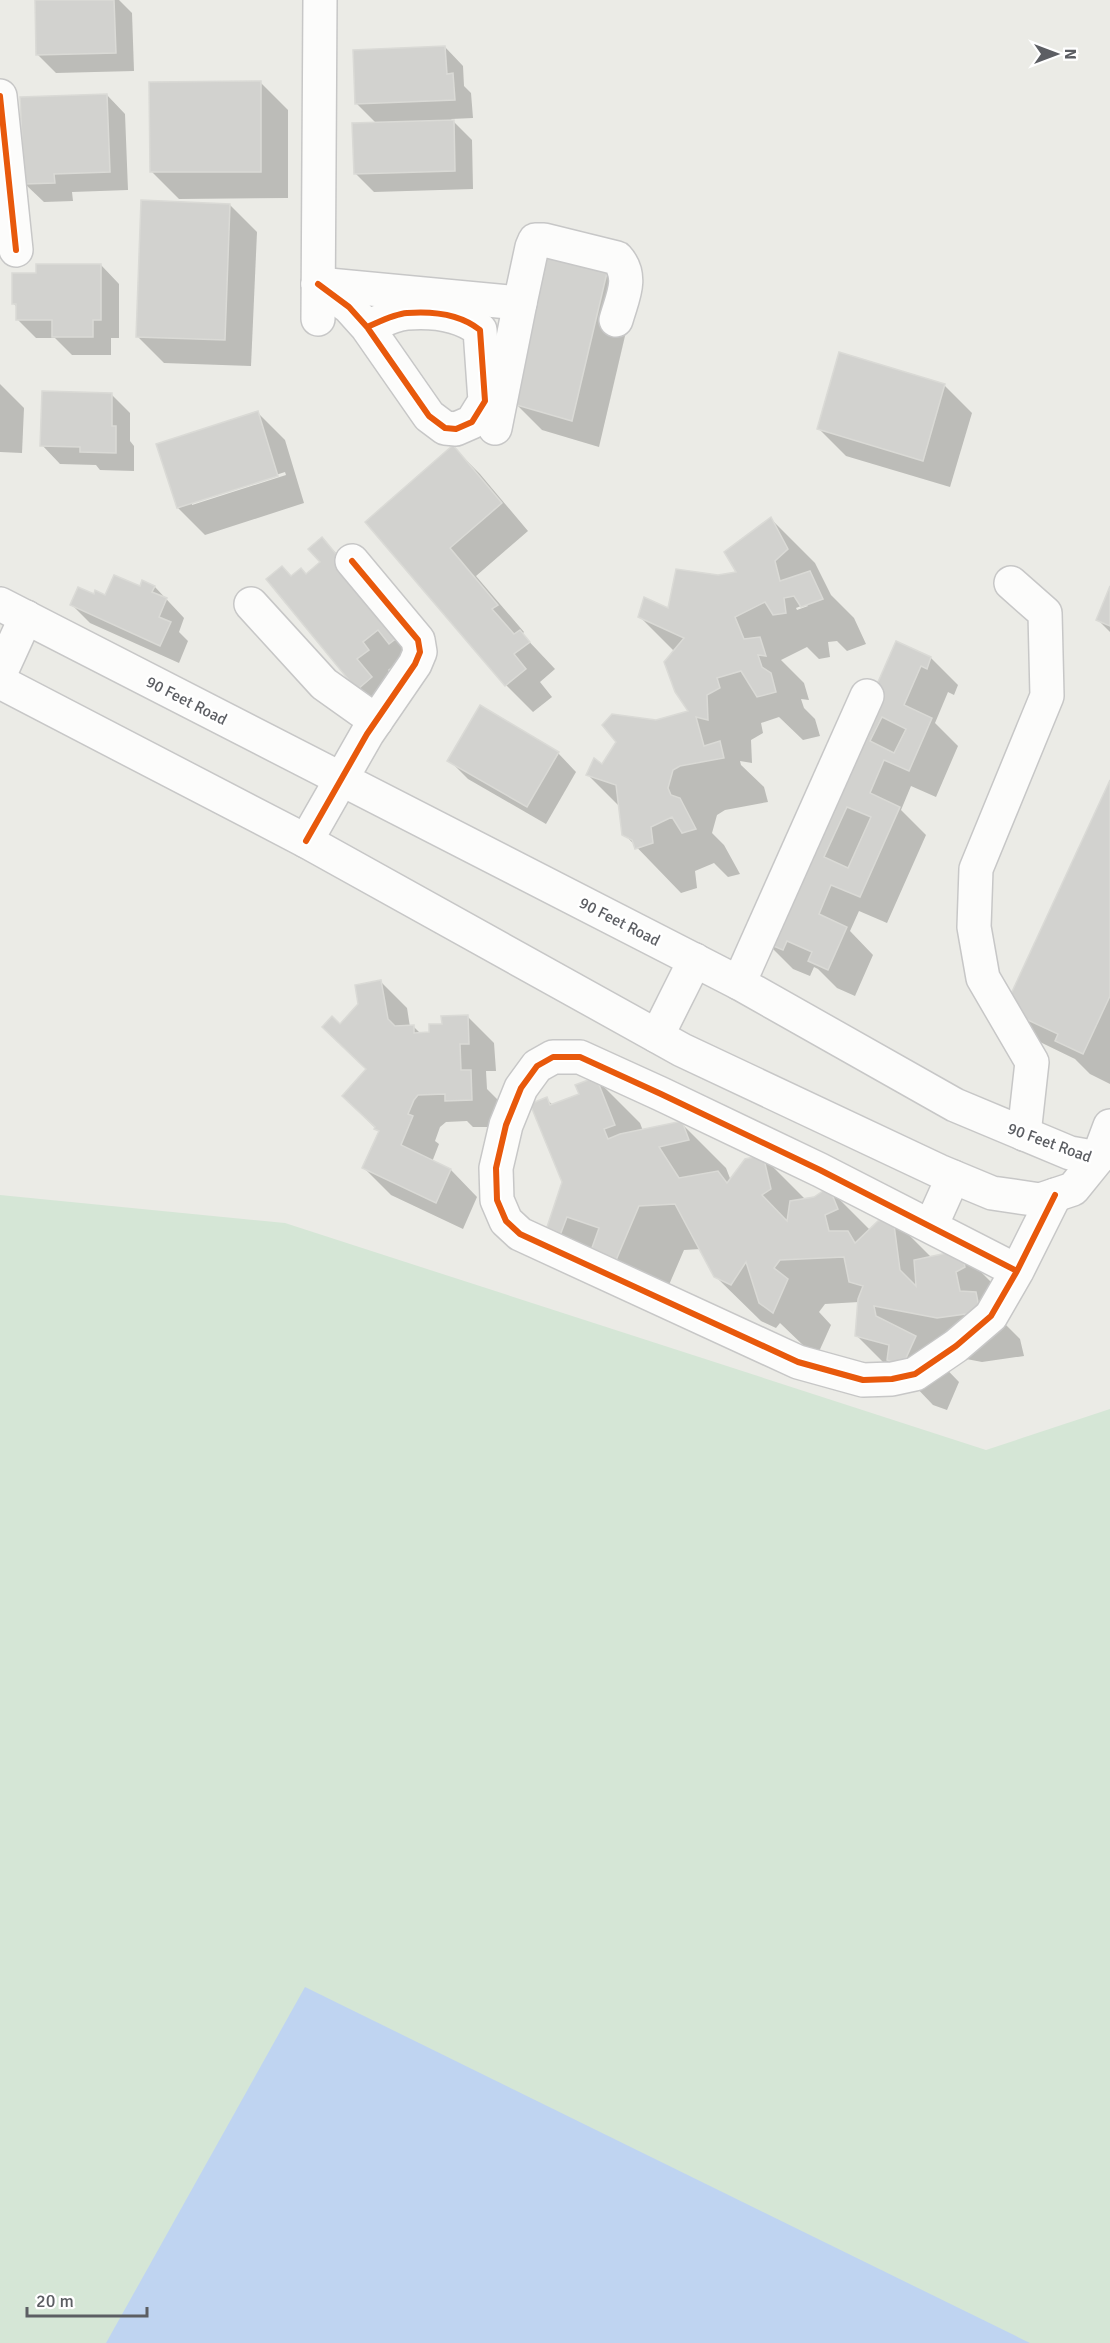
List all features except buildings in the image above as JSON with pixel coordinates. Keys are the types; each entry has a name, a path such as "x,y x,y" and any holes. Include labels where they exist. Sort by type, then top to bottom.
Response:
{"street":[{"path":"318,319 320,0"},
{"path":"0,96 16,250"},
{"path":"495,428 531,247 536,240 617,258 623,265 627,279 616,320"},
{"path":"318,284 520,303"},
{"path":"318,284 350,307 367,327"},
{"path":"306,841 376,721 415,664 420,652 418,640 352,561"},
{"path":"1011,583 1045,613 1047,696 976,869 974,927 983,978 1032,1062 1024,1134"},
{"path":"251,604 324,684 376,721"},
{"path":"0,674 13,611"},
{"name":"90 Feet Road","path":"0,682 306,841 670,1043 953,1177 992,1193 1040,1200 1073,1189 1098,1158 1070,1153 955,1106 739,983 13,611"},
{"path":"739,983 867,696"},
{"path":"661,1094 670,1043 695,960"},
{"path":"1017,1271 820,1170 580,1057 553,1057 537,1066 521,1088 506,1125 496,1168 497,1200 506,1221 520,1234 798,1362 862,1380 915,1374 956,1347 991,1316 1017,1271 1055,1195"},
{"path":"820,1170 842,1125"},
{"path":"1098,1158 1110,1126"},
{"path":"931,1226 953,1177"}],"green space":[{"path":"0,1195 285,1223 986,1450 1110,1409 1110,2343 0,2343"}],"water":[{"path":"305,1987 1030,2343 106,2343"}],"cycle path":[{"path":"0,96 16,250"},
{"path":"318,284 349,307 367,327 429,416 445,428 456,429 472,422 485,401 480,330 455,317 427,313 397,315 367,327"},
{"path":"306,841 367,734 415,664 420,652 418,640 352,561"},
{"path":"1017,1271 820,1170 580,1057 553,1057 537,1066 521,1088 506,1125 496,1168 497,1200 506,1221 520,1234 798,1362 863,1380 892,1379 915,1374 956,1346 991,1316 1017,1271 1055,1195"}]}
